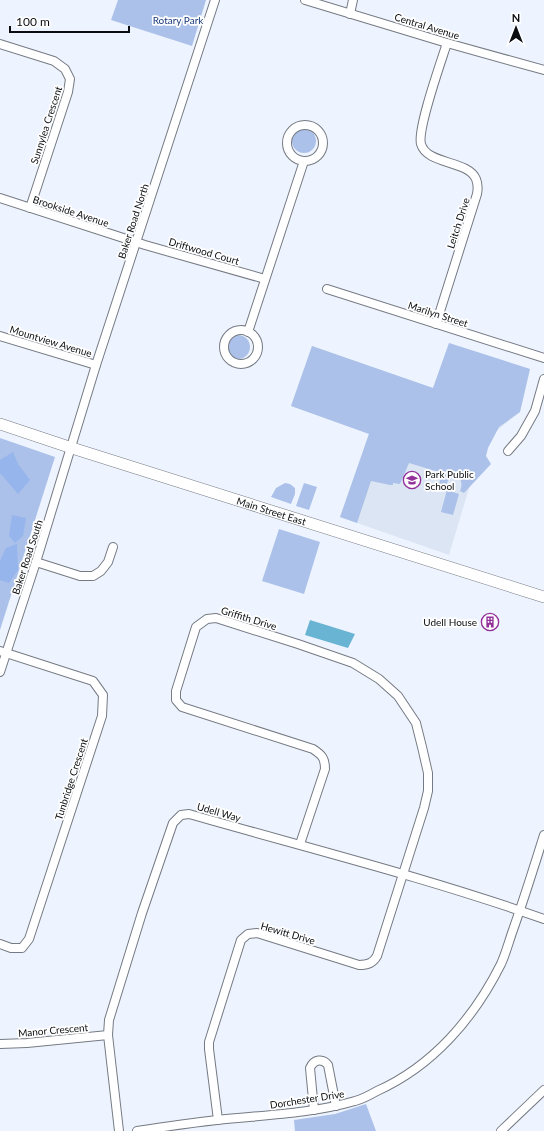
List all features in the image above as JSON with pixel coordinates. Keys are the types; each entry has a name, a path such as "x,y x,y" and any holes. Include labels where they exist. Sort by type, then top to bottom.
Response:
{"main road":[{"name":"Main Street East","path":"0,424 544,597"}],"street":[{"name":"Baker Road North","path":"72,448 96,365 215,0"},
{"name":"Central Avenue","path":"305,0 447,43 544,70"},
{"path":"350,14 354,0"},
{"name":"Leitch Drive","path":"436,324 477,194 476,179 469,170 429,154 421,146 420,140 423,123 447,43"},
{"name":"Sunnylea Crescent","path":"0,44 54,61 65,69 70,79 68,92 30,208"},
{"path":"305,125 316,129 323,138 323,144 319,155 315,159 304,161 298,160 289,152 287,139 294,129 305,125"},
{"path":"248,332 304,161"},
{"name":"Brookside Avenue","path":"0,198 137,242"},
{"name":"Driftwood Court","path":"137,242 265,279"},
{"name":"Marilyn Street","path":"327,288 544,358"},
{"path":"243,330 248,332 257,342 258,347 255,356 248,363 234,363 226,356 224,342 230,334 234,332 243,330"},
{"name":"Mountview Avenue","path":"0,336 96,365"},
{"path":"508,451 521,436 535,411 544,379"},
{"name":"Baker Road South","path":"0,672 3,652 36,562 72,448"},
{"path":"36,562 80,576 93,576 101,571 108,562 113,547"},
{"name":"Griffith Drive","path":"300,844 326,769 326,760 321,754 313,749 182,707 176,700 176,692 196,627 207,619 216,618 353,663 379,678 398,696 416,723 428,773 428,791 424,808 403,875"},
{"name":"Tunbridge Crescent","path":"0,944 11,948 22,948 29,939 102,716 103,696 93,681 3,652"},
{"name":"Udell Way","path":"119,1131 108,1035 109,1020 142,913 174,823 181,815 189,814 300,844 520,910 544,919"},
{"name":"Dorchester Drive","path":"137,1131 218,1120 249,1118 314,1110 336,1106 356,1101 391,1085 411,1072 444,1046 479,1002 502,963 544,835"},
{"name":"Hewitt Drive","path":"218,1120 209,1042 241,940 248,934 257,933 360,965 370,964 377,956 403,875"},
{"name":"Manor Crescent","path":"0,1044 27,1043 108,1035"},
{"path":"314,1110 310,1068 312,1063 318,1060 325,1062 328,1066 336,1106"},
{"path":"501,1131 544,1090"}],"shaded area":[{"name":"Park Public School","path":"449,343 530,369 520,412 483,442 449,555 340,517 369,433 291,406 312,346 433,388"},
{"path":"13,452 18,464 30,480 18,494 0,473 0,460"},
{"path":"12,515 26,518 23,536 15,543 9,536"},
{"path":"17,544 18,570 9,583 0,580 0,561 6,548"},
{"path":"310,620 355,634 348,648 305,635"}],"green space":[{"name":"Rotary Park","path":"118,0 206,0 192,46 111,20"},
{"path":"304,129 309,130 315,136 315,146 309,152 304,153 299,152 293,146 292,141 293,136 299,130"},
{"path":"238,335 243,336 249,342 249,352 243,358 238,359 233,358 227,352 226,347 227,342 233,336"},
{"name":"Park Public School","path":"449,343 530,369 520,412 499,427 488,448 486,456 491,464 464,493 460,491 461,481 458,477 452,475 446,486 439,484 442,473 409,463 400,484 393,483 393,485 390,485 371,481 357,523 340,517 369,434 291,406 312,346 433,388"},
{"path":"0,438 55,457 0,630"},
{"path":"285,483 290,484 295,488 295,494 291,504 271,497 276,488"},
{"path":"304,483 317,487 309,510 296,506"},
{"path":"447,490 459,494 453,515 441,512"},
{"path":"279,529 320,542 304,594 262,581"},
{"path":"366,1104 376,1131 295,1131 294,1120 335,1114"}],"place":[{"name":"Park Public School","path":"412,480"},
{"name":"Udell House","path":"490,622"}]}
